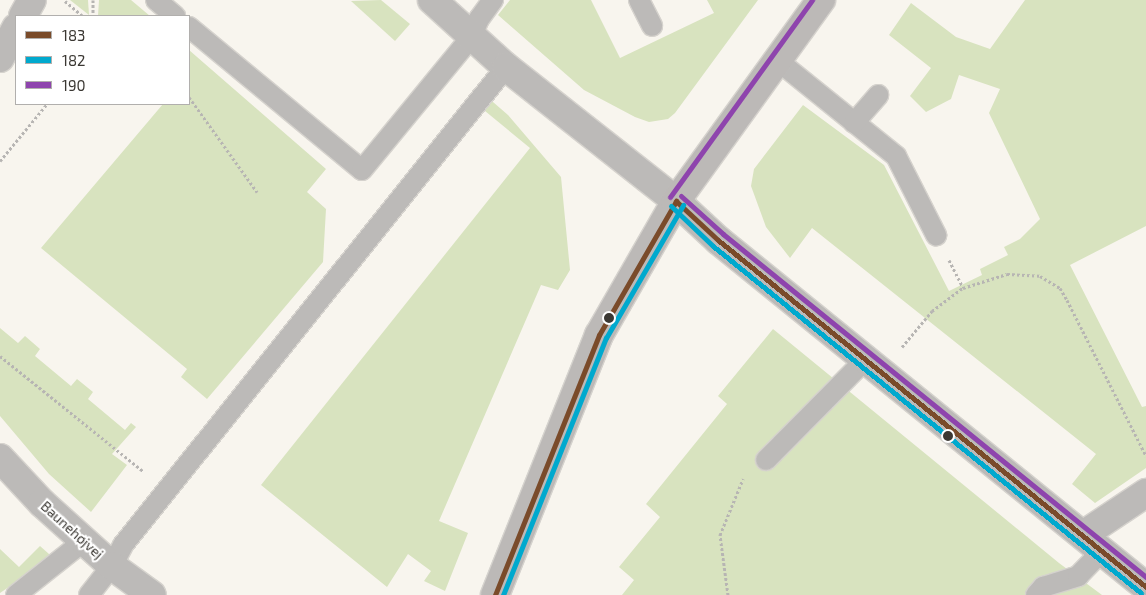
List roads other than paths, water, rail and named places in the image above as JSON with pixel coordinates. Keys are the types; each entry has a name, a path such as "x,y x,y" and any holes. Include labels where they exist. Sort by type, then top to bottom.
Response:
{"street":[{"path":"24,15 32,0"},
{"path":"432,0 506,67 676,201 718,240 1146,587"},
{"path":"495,595 599,335 676,201 821,0"},
{"path":"0,58 15,30"},
{"name":"Baunehøjvej","path":"0,458 42,503 84,541 112,566 152,595"},
{"path":"1092,543 1146,493"}],"lane":[{"path":"156,0 175,15"},
{"path":"190,28 362,170 472,36 479,19 493,0"},
{"path":"639,0 652,26"},
{"path":"777,60 896,156 936,235"},
{"path":"89,595 112,566 123,545 506,67"},
{"path":"854,123 878,95"},
{"path":"766,460 872,366"},
{"path":"16,595 84,541"},
{"path":"1036,595 1043,587 1078,576 1092,543"}]}
